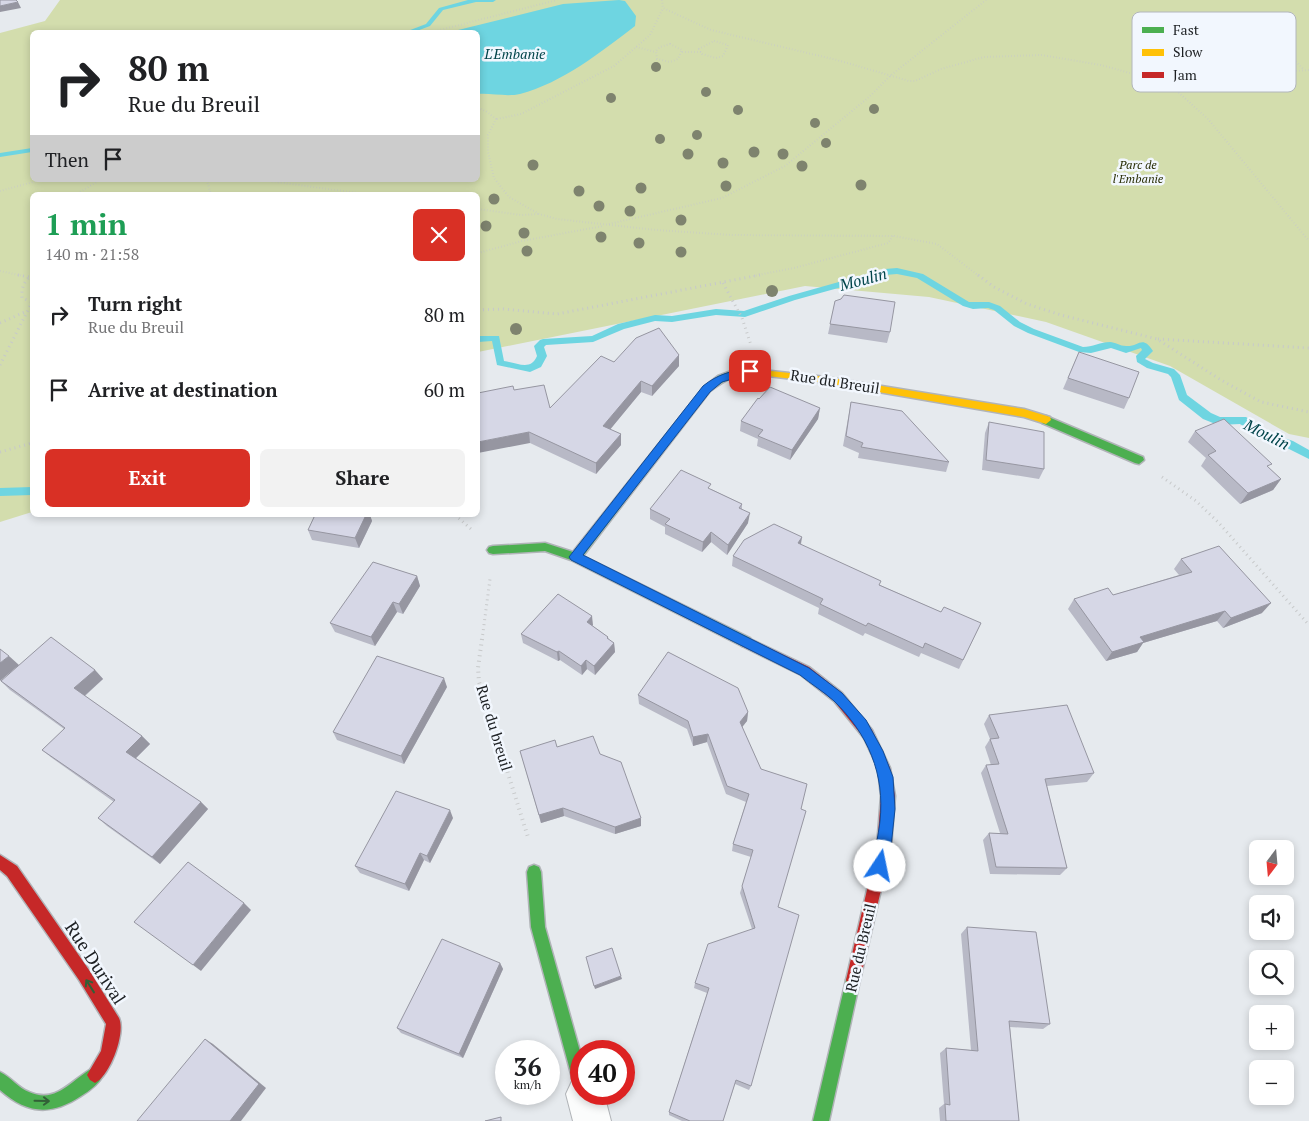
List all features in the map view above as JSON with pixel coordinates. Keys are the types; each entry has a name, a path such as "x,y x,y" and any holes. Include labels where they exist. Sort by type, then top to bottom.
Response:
{"street":[{"name":"Rue du Breuil","path":"575,557 707,389 718,379 731,374 750,371 826,380 1024,413 1050,420 1139,460"},
{"name":"Rue du Breuil","path":"493,550 545,547 575,557 805,671 838,697 861,724 876,751 886,777 888,809 884,847 821,1121"},
{"name":"Rue Durival","path":"0,862 12,871 84,975 114,1023 108,1054 90,1080 76,1092 42,1104 25,1099 0,1080"},
{"path":"534,872 538,927 570,1042"},
{"path":"588,1105 592,1121"}],"path":[{"path":"440,30 557,0"},
{"path":"480,109 496,119 521,114 614,66 650,35 663,8 662,0"},
{"path":"480,252 722,198 785,166 869,97 890,76 986,0"},
{"path":"663,8 711,30 915,81 941,69 984,57 1041,55 1101,65 1132,74"},
{"path":"721,42 730,34"},
{"path":"682,52 678,59 670,62 657,59 656,52 660,46 670,44 682,52 701,52 716,58 723,56 728,45 714,40 700,49 701,52"},
{"path":"636,47 656,52"},
{"path":"1296,61 1304,70"},
{"path":"1296,71 1309,70"},
{"path":"1178,92 1208,119 1309,241"},
{"path":"496,119 488,135 488,152 494,178 509,197 539,214 557,219 606,225 731,236 894,236 936,244 994,287 1027,304 1069,317 1157,339 1309,348"},
{"path":"0,192 33,182"},
{"path":"80,192 97,182"},
{"path":"276,182 351,192"},
{"path":"480,209 521,215 539,214"},
{"path":"480,310 503,309 557,314 794,268 888,243 894,236"},
{"path":"0,271 30,276"},
{"path":"30,277 23,284 21,291 22,298 30,301"},
{"path":"723,283 742,318"},
{"path":"0,365 30,306"},
{"path":"0,323 28,311"},
{"path":"1157,339 1199,364 1221,380 1261,402 1309,412"},
{"path":"0,452 30,444"},
{"path":"1139,460 1196,501 1219,523 1309,625"},
{"name":"Rue du breuil","path":"493,550 487,611 478,668 479,682 528,838 534,872"}],"green space":[{"name":"Parc de l'Embanie","path":"60,0 1309,0 1309,438 1289,434 1170,366 1046,322 929,297 805,286 480,352 480,192 30,192 30,513 0,522 0,33 45,21"}],"water":[{"name":"L'Embanie","path":"625,1 636,16 635,26 566,75 536,89 510,95 480,94 480,30 458,30 563,4"}],"building":[{"path":"0,0 16,0 18,2 0,6"},
{"path":"844,295 895,302 890,332 830,324 835,301 841,299"},
{"path":"659,328 679,355 652,386 641,381 603,426 621,434 596,463 529,432 480,442 480,393 513,386 514,390 544,385 550,408 601,356 614,362 636,338"},
{"path":"1079,352 1139,372 1129,398 1068,378"},
{"path":"770,387 820,408 792,450 758,436 763,430 741,421 758,398"},
{"path":"851,402 902,411 949,462 861,447 863,443 846,436"},
{"path":"1224,419 1272,464 1267,466 1281,479 1248,493 1208,455 1216,451 1195,431"},
{"path":"989,422 1044,432 1044,469 986,460"},
{"path":"681,470 711,484 708,488 742,504 739,508 750,513 728,545 711,532 703,542 665,524 670,519 650,509"},
{"path":"314,517 365,517 355,538 308,530"},
{"path":"774,524 802,537 798,543 881,581 879,585 941,612 944,607 981,623 963,660 925,643 923,648 868,623 866,626 820,604 823,599 733,556 744,540"},
{"path":"1219,546 1271,603 1231,618 1225,611 1140,637 1144,642 1112,652 1074,599 1108,588 1113,595 1192,572 1181,559"},
{"path":"373,562 417,576 399,604 393,602 371,637 330,623"},
{"path":"558,594 592,616 587,622 614,643 594,666 586,660 581,666 559,651 557,652 521,634"},
{"path":"51,637 95,670 74,688 142,736 126,752 201,802 152,857 98,818 115,800 42,750 65,728 1,681"},
{"path":"0,649 9,656 0,663"},
{"path":"668,652 738,688 748,712 740,722 761,769 807,784 801,809 806,811 778,907 799,915 751,1086 736,1080 723,1121 690,1121 669,1112 709,988 695,983 708,944 755,928 742,886 753,850 733,844 749,794 727,786 708,734 693,737 688,721 638,695"},
{"path":"377,656 444,678 401,756 333,732"},
{"path":"1067,705 1094,773 1045,779 1067,868 996,867 989,833 1008,834 986,765 999,764 990,739 999,738 989,715"},
{"path":"593,736 600,754 621,762 641,818 615,827 563,808 539,815 520,751 555,740 557,747"},
{"path":"396,791 450,810 427,856 420,853 405,884 355,866"},
{"path":"188,862 244,903 193,965 134,922"},
{"path":"967,927 1036,932 1050,1024 1009,1021 1019,1121 946,1121 945,1104 950,1105 946,1048 978,1051"},
{"path":"442,939 500,963 459,1054 397,1028"},
{"path":"612,948 621,976 594,986 586,957"},
{"path":"205,1039 259,1084 230,1121 137,1121"},
{"path":"501,1117 501,1121 485,1121"}],"waterway":[{"path":"414,30 428,25 441,9 476,0 493,0"},
{"path":"0,155 30,150"},
{"name":"Moulin","path":"480,339 496,338 500,363 530,369 538,365 542,356 539,346 543,342 593,339 621,326 655,318 672,319 716,312 745,314 792,298 885,272 897,271 920,276 966,304 973,306 989,305 997,308 1017,324 1031,331 1082,350 1091,350 1111,345 1126,350 1140,345 1144,346 1148,351 1141,356 1140,360 1150,366 1171,371 1175,375 1183,397 1207,416 1218,421 1242,420 1268,437 1289,444 1309,455"},
{"name":"Moulin","path":"0,492 30,491"}],"traffic: fast":[{"path":"575,557 707,389 722,378 737,373 771,374"},
{"path":"1046,420 1139,460"},
{"path":"493,550 545,547 575,557 746,642"},
{"path":"534,872 538,927 570,1042"},
{"path":"821,1121 853,980"},
{"path":"0,1080 21,1097 41,1103 61,1099 95,1075"}],"traffic: slow":[{"path":"771,374 826,380 1024,413 1046,420"}],"traffic: jam":[{"path":"746,642 805,671 838,697 868,734 884,768 888,796 884,847 853,980"},
{"path":"0,862 12,871 84,975 114,1023 108,1054 95,1075"}],"route":[{"path":"750,371 731,374 718,379 707,389 575,557 805,671 838,697 861,724 876,751 886,777 888,809 880,866"}]}
